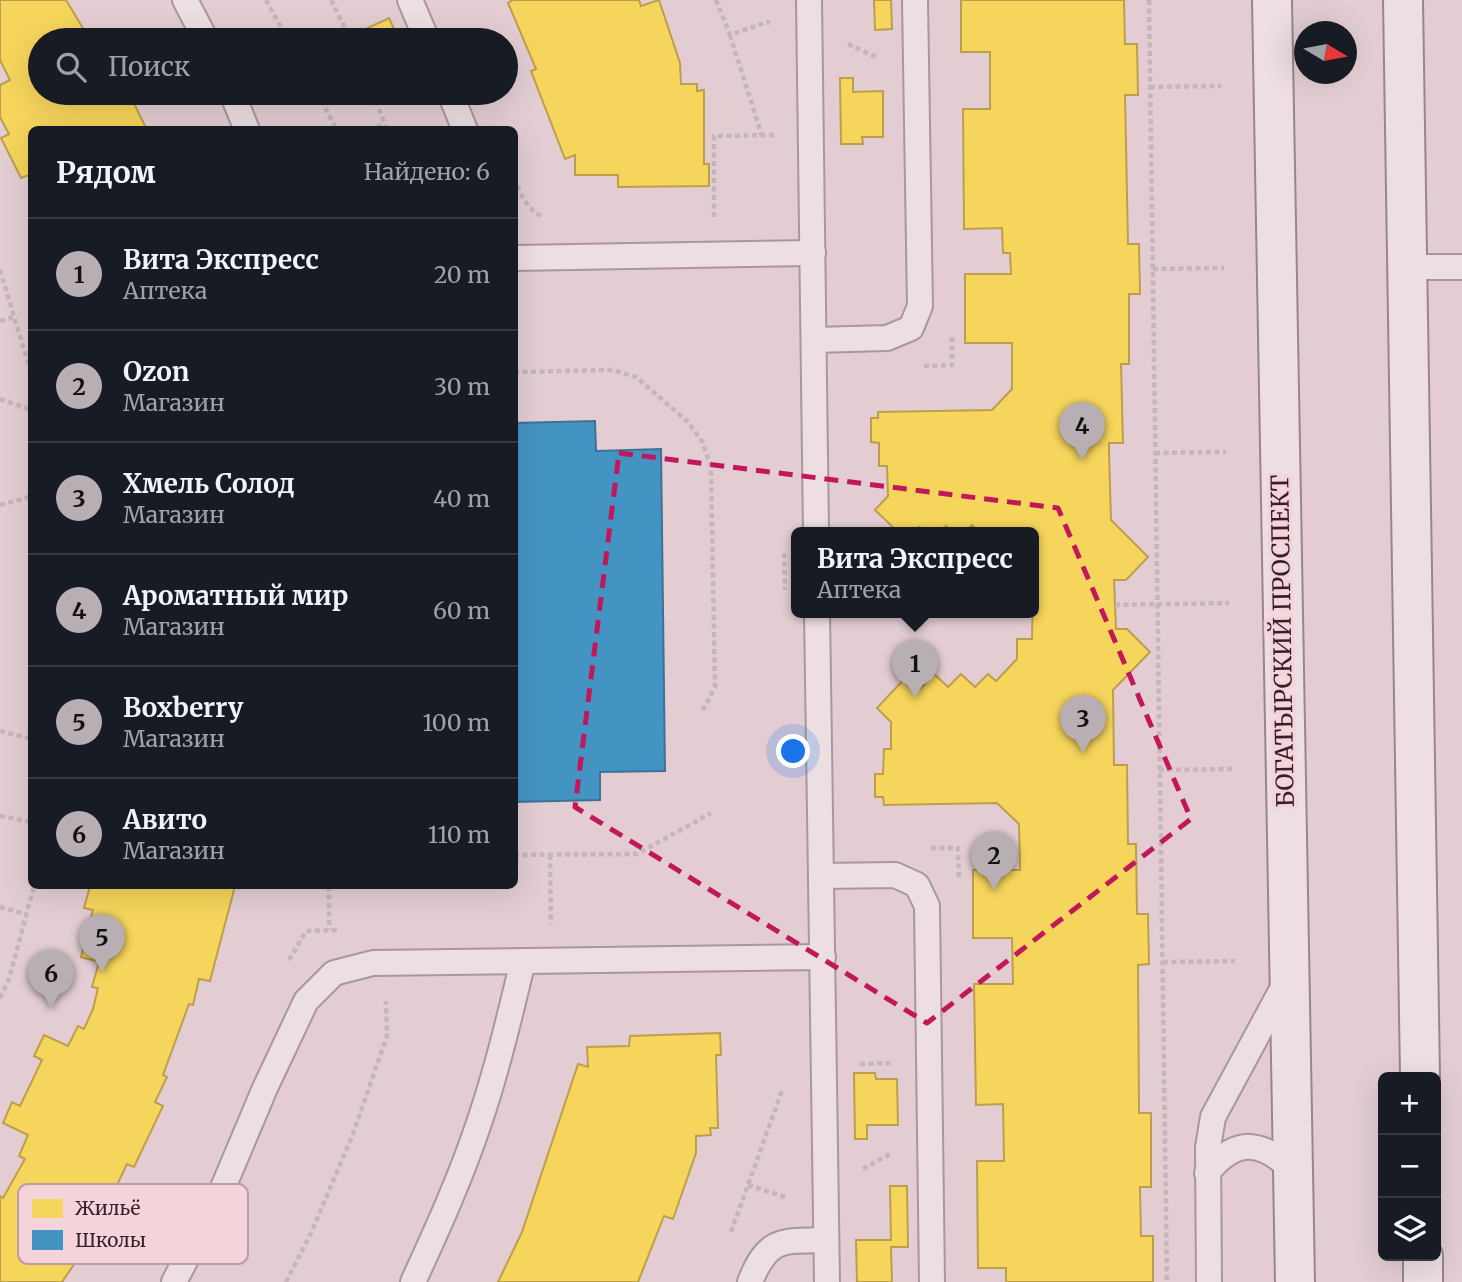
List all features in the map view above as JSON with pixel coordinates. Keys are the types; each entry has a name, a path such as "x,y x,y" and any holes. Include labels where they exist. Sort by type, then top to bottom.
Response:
{"main road":[{"name":"БОГАТЫРСКИЙ ПРОСПЕКТ","path":"1272,0 1295,1282"},
{"path":"1403,0 1420,1072"},
{"path":"1423,1261 1423,1282"}],"lane":[{"path":"185,0 200,28"},
{"path":"410,0 423,28"},
{"path":"809,0 816,527"},
{"path":"814,340 887,338 911,328 920,306 915,0"},
{"path":"237,105 245,126"},
{"path":"455,105 463,126"},
{"path":"518,258 813,253"},
{"path":"1407,267 1462,267"},
{"path":"817,618 827,1282"},
{"path":"821,876 895,875 917,885 927,906 932,1282"},
{"path":"225,1184 265,1088 306,1002 334,973 373,963 823,957"},
{"path":"413,1282 440,1224 479,1123 523,961"},
{"path":"1209,1282 1207,1173 1213,1117 1289,975"},
{"path":"1207,1173 1220,1157 1238,1147 1259,1147 1278,1155 1293,1171"},
{"path":"750,1282 758,1262 772,1248 788,1241 826,1240"},
{"path":"174,1282 183,1264"}],"path":[{"path":"266,0 281,28"},
{"path":"331,0 345,28"},
{"path":"716,0 762,135"},
{"path":"1149,0 1167,1282"},
{"path":"730,35 767,22 777,27"},
{"path":"1150,87 1221,86"},
{"path":"323,105 335,126"},
{"path":"378,105 386,126"},
{"path":"715,221 714,136 778,135"},
{"path":"1153,270 1224,268"},
{"path":"0,271 28,364"},
{"path":"0,321 13,317"},
{"path":"518,372 613,370 636,377 687,421 702,441 711,467 715,687 702,712"},
{"path":"0,399 28,409"},
{"path":"1155,453 1227,452"},
{"path":"0,505 28,497"},
{"path":"784,547 785,600"},
{"path":"1115,605 1229,603"},
{"path":"0,731 28,739"},
{"path":"1159,770 1232,769"},
{"path":"518,855 636,853 711,813"},
{"path":"0,816 28,821"},
{"path":"550,855 551,928 561,927"},
{"path":"0,998 9,979 33,889"},
{"path":"329,889 329,930"},
{"path":"0,907 26,914"},
{"path":"286,964 306,931 343,930"},
{"path":"1163,962 1235,961"},
{"path":"286,1282 311,1233 354,1134 387,1035 386,997 378,997"},
{"path":"730,1234 788,1077"}],"highlighted area":[{"path":"619,453 1058,508 1191,819 927,1023 575,807"}],"building: Жильё":[{"path":"0,0 66,0 83,28 28,28 28,105 135,105 145,126 28,126 28,175 21,178 1,138 9,134 0,117 0,85 10,80 0,60"},
{"path":"513,0 639,0 641,6 659,0 680,63 681,84 697,84 697,91 704,90 704,164 709,164 709,186 618,187 618,175 575,175 575,155 565,159 531,71 536,69 508,3"},
{"path":"874,0 891,0 892,29 875,30"},
{"path":"961,0 1124,0 1125,44 1137,44 1138,95 1125,95 1128,244 1139,244 1140,294 1129,294 1129,364 1121,364 1123,443 1109,443 1109,453 1111,520 1148,557 1126,580 1114,580 1116,629 1127,629 1150,652 1113,690 1114,765 1127,765 1128,844 1136,844 1137,914 1148,914 1149,964 1138,965 1139,1113 1151,1113 1151,1187 1140,1187 1141,1236 1153,1236 1153,1282 1006,1282 1006,1268 978,1268 977,1161 1004,1161 1003,1104 976,1105 974,984 1013,984 1012,938 973,938 973,870 1020,870 1019,824 997,803 884,805 883,797 875,797 875,774 883,774 884,749 891,749 891,722 877,708 908,675 921,688 934,674 948,687 961,674 975,687 988,674 996,681 1017,659 1017,639 1032,639 1032,618 1039,618 1039,527 893,527 875,510 888,496 887,466 879,466 879,443 871,442 871,418 878,418 878,412 992,410 1012,389 1012,343 965,343 965,274 1011,274 1010,253 1003,253 1002,228 964,229 963,109 990,109 990,52 961,52"},
{"path":"389,18 394,28 368,28"},
{"path":"840,78 853,78 853,92 883,91 883,137 862,137 863,144 841,144"},
{"path":"89,889 234,889 210,981 199,979 193,1005 189,1004 163,1075 167,1077 155,1102 163,1106 134,1167 127,1164 117,1184 18,1184 18,1264 74,1264 62,1282 0,1282 0,1196 3,1198 25,1159 19,1156 28,1135 3,1123 12,1102 20,1106 42,1060 34,1056 44,1035 68,1046 78,1026 84,1029 93,1009 98,988 92,987 99,962 81,957 93,910 84,908"},
{"path":"720,1033 721,1055 716,1055 718,1128 710,1128 711,1135 696,1136 696,1153 673,1219 664,1216 638,1282 498,1282 522,1232 578,1064 588,1067 587,1047 629,1046 630,1036"},
{"path":"854,1073 875,1073 876,1079 897,1079 898,1125 867,1125 867,1139 855,1139"},
{"path":"890,1186 907,1186 908,1247 891,1247 892,1282 857,1282 856,1240 891,1240"}],"building: Школы":[{"path":"595,421 596,451 661,449 665,771 600,772 600,800 518,802 518,423"}],"place":[{"name":"Ароматный мир","path":"1082,460"},
{"name":"Вита Экспресс","path":"915,698"},
{"name":"Хмель Солод","path":"1083,753"},
{"name":"Ozon","path":"994,890"},
{"name":"Boxberry","path":"102,972"},
{"name":"Авито","path":"51,1008"}]}
